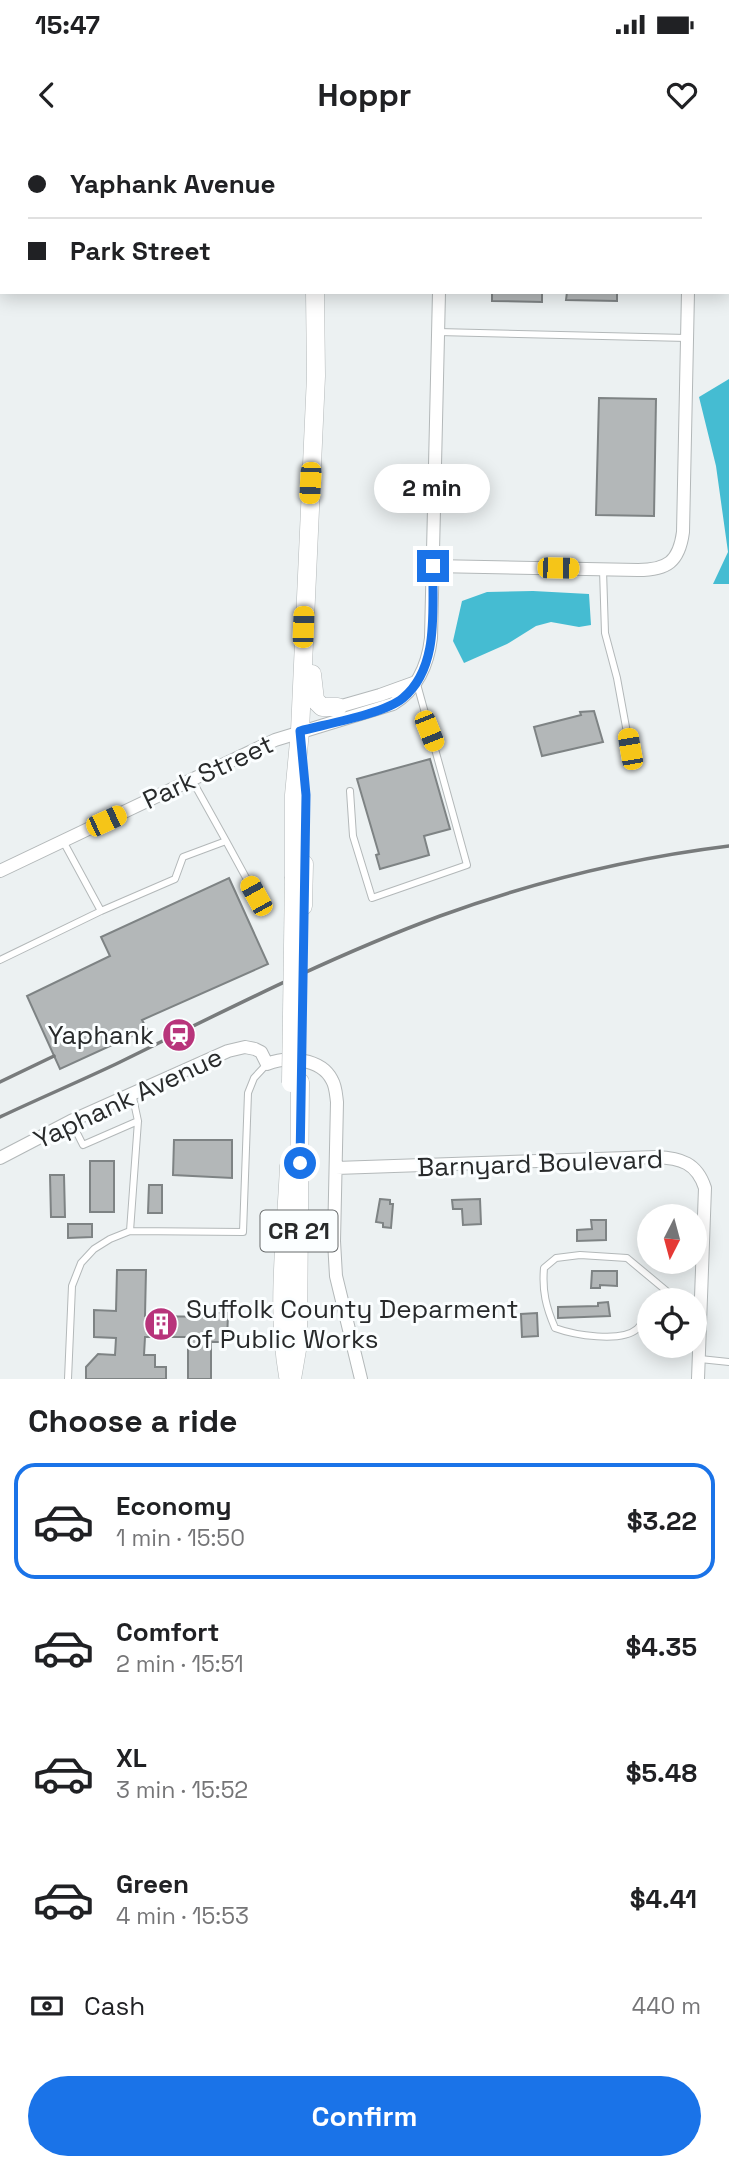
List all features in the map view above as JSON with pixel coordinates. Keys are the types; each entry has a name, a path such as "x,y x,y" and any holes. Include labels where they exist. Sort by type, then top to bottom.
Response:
{"main road":[{"name":"CR 21","path":"290,1379 298,1344 296,1082 299,876 294,795 300,731 316,376 315,294"},
{"name":"CR 21","path":"316,376 327,294"},
{"path":"303,627 315,700 322,707 338,707"}],"street":[{"name":"Park Street","path":"0,871 275,740 393,704 404,698 426,662 430,646 439,294"},
{"path":"433,566 648,570 663,567 674,560 683,532 688,294"},
{"path":"338,707 416,682"},
{"name":"Yaphank Avenue","path":"0,1158 71,1121 235,1049 255,1049 261,1052 267,1064"},
{"path":"267,1064 279,1060 305,1062 320,1068 333,1082 337,1102 334,1241 336,1276 362,1379"},
{"name":"Barnyard Boulevard","path":"336,1168 656,1157 687,1162 697,1170 705,1188 696,1288"},
{"name":"Barnyard Boulevard","path":"698,1359 698,1379"}],"lane":[{"path":"438,332 687,338"},
{"path":"603,570 605,633 617,678 630,749"},
{"path":"351,791 353,836 372,898 467,866 416,682"},
{"path":"192,780 256,896"},
{"path":"63,841 101,911"},
{"path":"0,960 175,879 183,857 226,841"},
{"path":"68,1379 70,1296 76,1272 94,1249 130,1231 243,1232 248,1093 254,1078 267,1064"},
{"path":"130,1231 138,1121 132,1093"},
{"path":"71,1121 83,1145 138,1121"},
{"path":"637,1330 631,1334 589,1336 555,1328 542,1287 544,1268 556,1258 580,1255 627,1258 663,1288"},
{"path":"698,1359 729,1363"}],"shaded area":[{"path":"729,379 729,584 713,584 728,552 716,466 699,397"},
{"path":"487,592 589,594 591,625 579,627 551,622 536,626 507,644 464,663 453,641 462,601"}],"building":[{"path":"492,294 542,294 542,302 492,301"},
{"path":"567,294 617,294 617,301 566,300"},
{"path":"599,398 656,399 654,516 596,515"},
{"path":"594,711 603,742 542,756 534,727 581,715 580,712"},
{"path":"430,759 450,829 424,836 429,855 380,869 376,855 379,854 357,779"},
{"path":"229,878 268,964 142,1020 147,1029 60,1069 27,996 110,956 101,937"},
{"path":"174,1140 232,1140 232,1178 173,1175"},
{"path":"90,1161 114,1161 114,1212 90,1212"},
{"path":"50,1175 64,1175 65,1217 51,1217"},
{"path":"149,1185 162,1185 162,1213 148,1213"},
{"path":"380,1199 390,1200 390,1204 393,1204 391,1228 376,1222"},
{"path":"480,1199 481,1224 463,1225 462,1209 453,1209 452,1200"},
{"path":"591,1220 606,1220 606,1240 577,1241 577,1230 592,1229"},
{"path":"68,1224 92,1224 92,1237 68,1238"},
{"name":"Suffolk County Deparment of Public Works","path":"117,1270 146,1270 145,1316 217,1317 217,1313 228,1313 227,1342 211,1342 211,1379 188,1379 188,1337 145,1337 144,1355 155,1355 155,1367 166,1367 166,1379 86,1379 86,1367 98,1354 115,1355 116,1338 94,1337 94,1310 116,1311"},
{"path":"592,1271 617,1271 617,1286 600,1285 600,1288 591,1288"},
{"path":"608,1302 610,1316 558,1318 558,1307 598,1306 598,1303"},
{"path":"537,1313 538,1336 522,1337 521,1314"}],"railway":[{"path":"0,1117 317,967 440,916 511,892 619,864 729,846"},
{"path":"0,1082 54,1056"}],"place":[{"name":"Yaphank","path":"179,1035"},
{"name":"Suffolk County Deparment of Public Works","path":"161,1324"}],"route":[{"path":"300,1163 306,795 300,731 382,708 404,698 416,682 429,654 433,566"}]}
